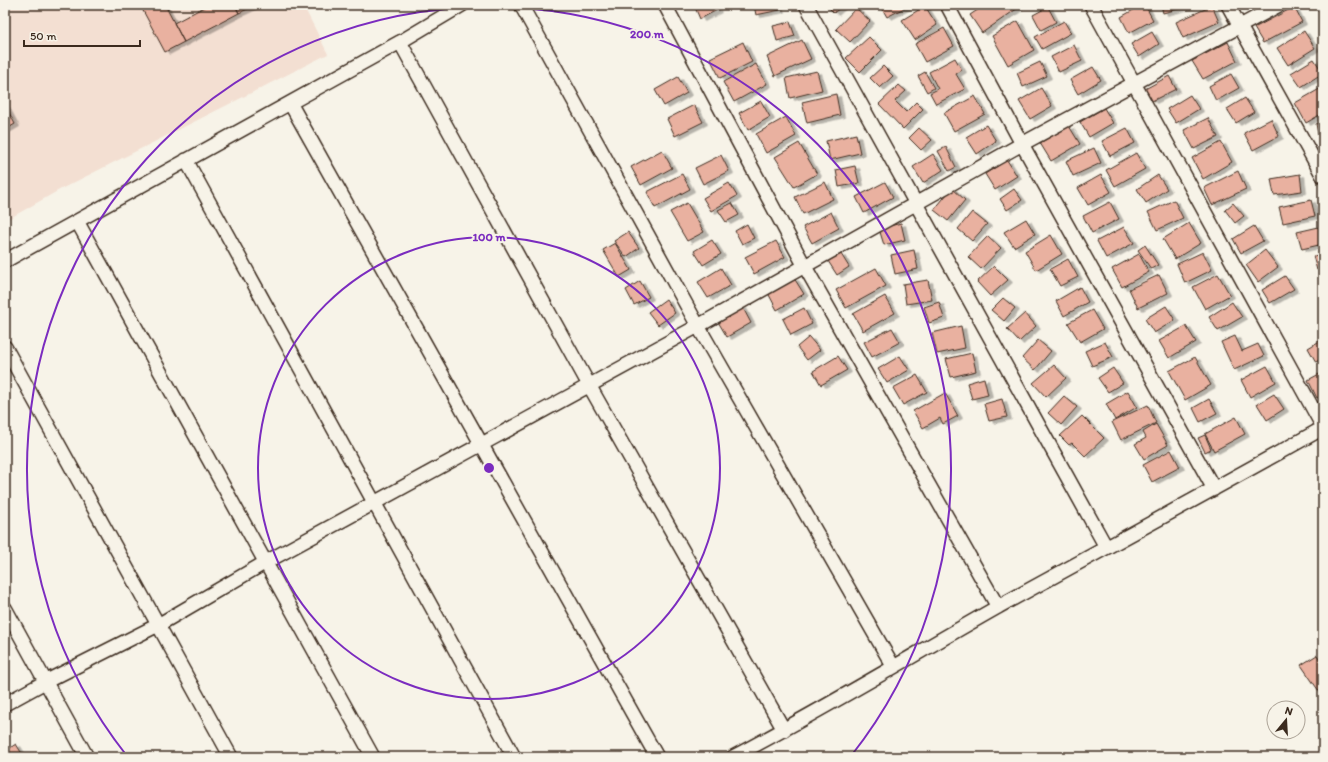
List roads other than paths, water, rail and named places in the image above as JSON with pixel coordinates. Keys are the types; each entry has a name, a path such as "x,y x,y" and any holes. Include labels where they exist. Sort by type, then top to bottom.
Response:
{"street":[{"path":"5,261 400,42 462,5"},
{"path":"522,5 698,326 893,666"},
{"path":"665,5 804,265 998,608"},
{"path":"806,5 1106,547"},
{"path":"947,5 1022,144 1214,489"},
{"path":"733,757 784,730 893,666 1106,547 1323,428 1091,5"},
{"path":"1228,5 1323,176"},
{"path":"5,704 158,625 266,562 698,326 804,265 1022,144 1279,5"},
{"path":"400,42 589,385 784,730"},
{"path":"290,103 657,757"},
{"path":"186,160 514,757"},
{"path":"77,220 373,757"},
{"path":"5,347 231,757"},
{"path":"5,608 87,757"}]}
